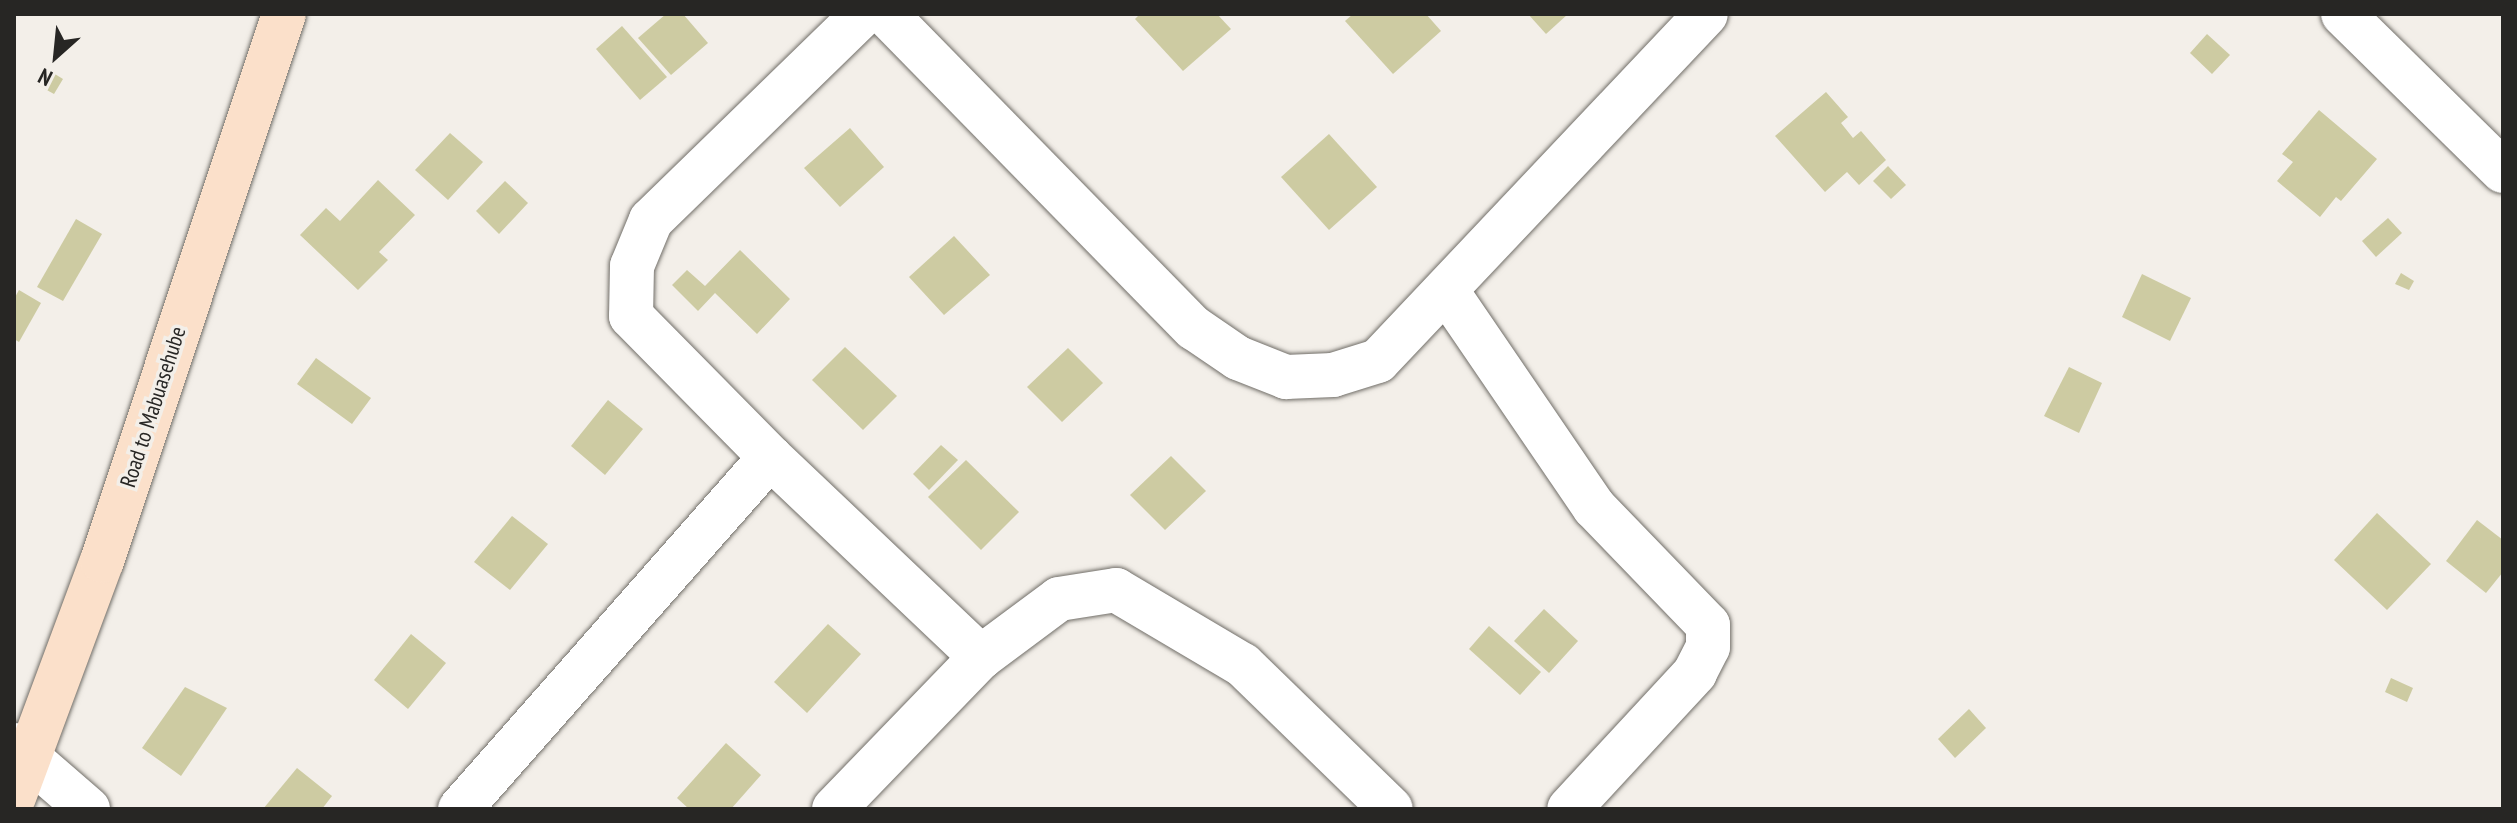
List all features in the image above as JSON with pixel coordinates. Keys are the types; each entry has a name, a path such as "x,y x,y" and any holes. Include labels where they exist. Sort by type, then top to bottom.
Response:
{"main road":[{"name":"Road to Mabuasehube","path":"14,797 21,750 102,561 284,14"}],"street":[{"path":"863,14 651,220 632,266 631,316 770,457 981,657"},
{"path":"886,14 1194,328 1238,358 1286,377 1333,375 1378,361 1706,14"},
{"path":"2343,14 2503,171"},
{"path":"1446,290 1594,507 1708,625 1708,647 1695,673 1569,809"},
{"path":"460,809 770,457"},
{"path":"834,809 981,657 1059,599 1116,590 1243,665 1391,809"},
{"path":"21,750 88,809"}],"building":[{"path":"666,14 683,14 708,43 671,75 638,38"},
{"path":"1140,14 1217,14 1231,29 1183,71 1135,19"},
{"path":"1353,14 1426,14 1441,31 1393,74 1345,21"},
{"path":"1528,14 1568,14 1546,34"},
{"path":"622,26 667,77 640,100 596,49"},
{"path":"2207,34 2230,55 2212,74 2190,53"},
{"path":"45,68 63,79 54,94 36,84"},
{"path":"1826,92 1848,117 1841,123 1853,138 1861,131 1886,160 1859,185 1847,172 1825,192 1775,136"},
{"path":"2319,110 2377,159 2341,201 2336,197 2320,217 2277,181 2293,162 2282,154"},
{"path":"850,128 884,167 840,207 804,168"},
{"path":"450,133 483,162 448,200 415,170"},
{"path":"1329,134 1377,187 1329,230 1281,177"},
{"path":"1888,166 1906,185 1891,199 1873,181"},
{"path":"378,180 415,215 379,252 388,260 358,290 300,235 326,208 340,221"},
{"path":"505,181 528,203 499,234 476,211"},
{"path":"2388,218 2402,233 2376,257 2362,241"},
{"path":"76,219 102,234 63,301 37,287"},
{"path":"954,236 990,275 944,315 909,277"},
{"path":"740,250 790,299 757,334 715,293 698,311 672,285 687,270 705,286"},
{"path":"2401,273 2414,281 2409,290 2395,284"},
{"path":"2142,274 2191,298 2170,341 2122,317"},
{"path":"19,290 41,303 19,342 14,339 14,299"},
{"path":"845,347 897,396 863,430 812,380"},
{"path":"1068,348 1103,383 1062,422 1027,387"},
{"path":"316,358 371,398 352,424 297,384"},
{"path":"2069,367 2102,383 2079,433 2044,416"},
{"path":"608,400 643,429 605,475 571,446"},
{"path":"941,445 958,460 929,490 913,474"},
{"path":"1171,456 1206,491 1165,530 1130,495"},
{"path":"966,460 1019,512 981,550 928,497"},
{"path":"2377,513 2431,564 2387,610 2334,560"},
{"path":"512,516 548,544 510,590 474,562"},
{"path":"2477,520 2503,540 2503,572 2486,593 2446,561"},
{"path":"1544,609 1578,641 1549,673 1514,641"},
{"path":"828,624 861,654 807,713 774,682"},
{"path":"1489,626 1541,672 1520,695 1469,649"},
{"path":"411,634 446,663 408,709 374,680"},
{"path":"2391,678 2413,688 2407,702 2385,692"},
{"path":"185,687 227,708 181,776 142,748"},
{"path":"1969,709 1986,728 1955,758 1938,739"},
{"path":"726,743 761,775 731,809 689,809 677,798"},
{"path":"297,768 332,796 322,809 263,809"}]}
